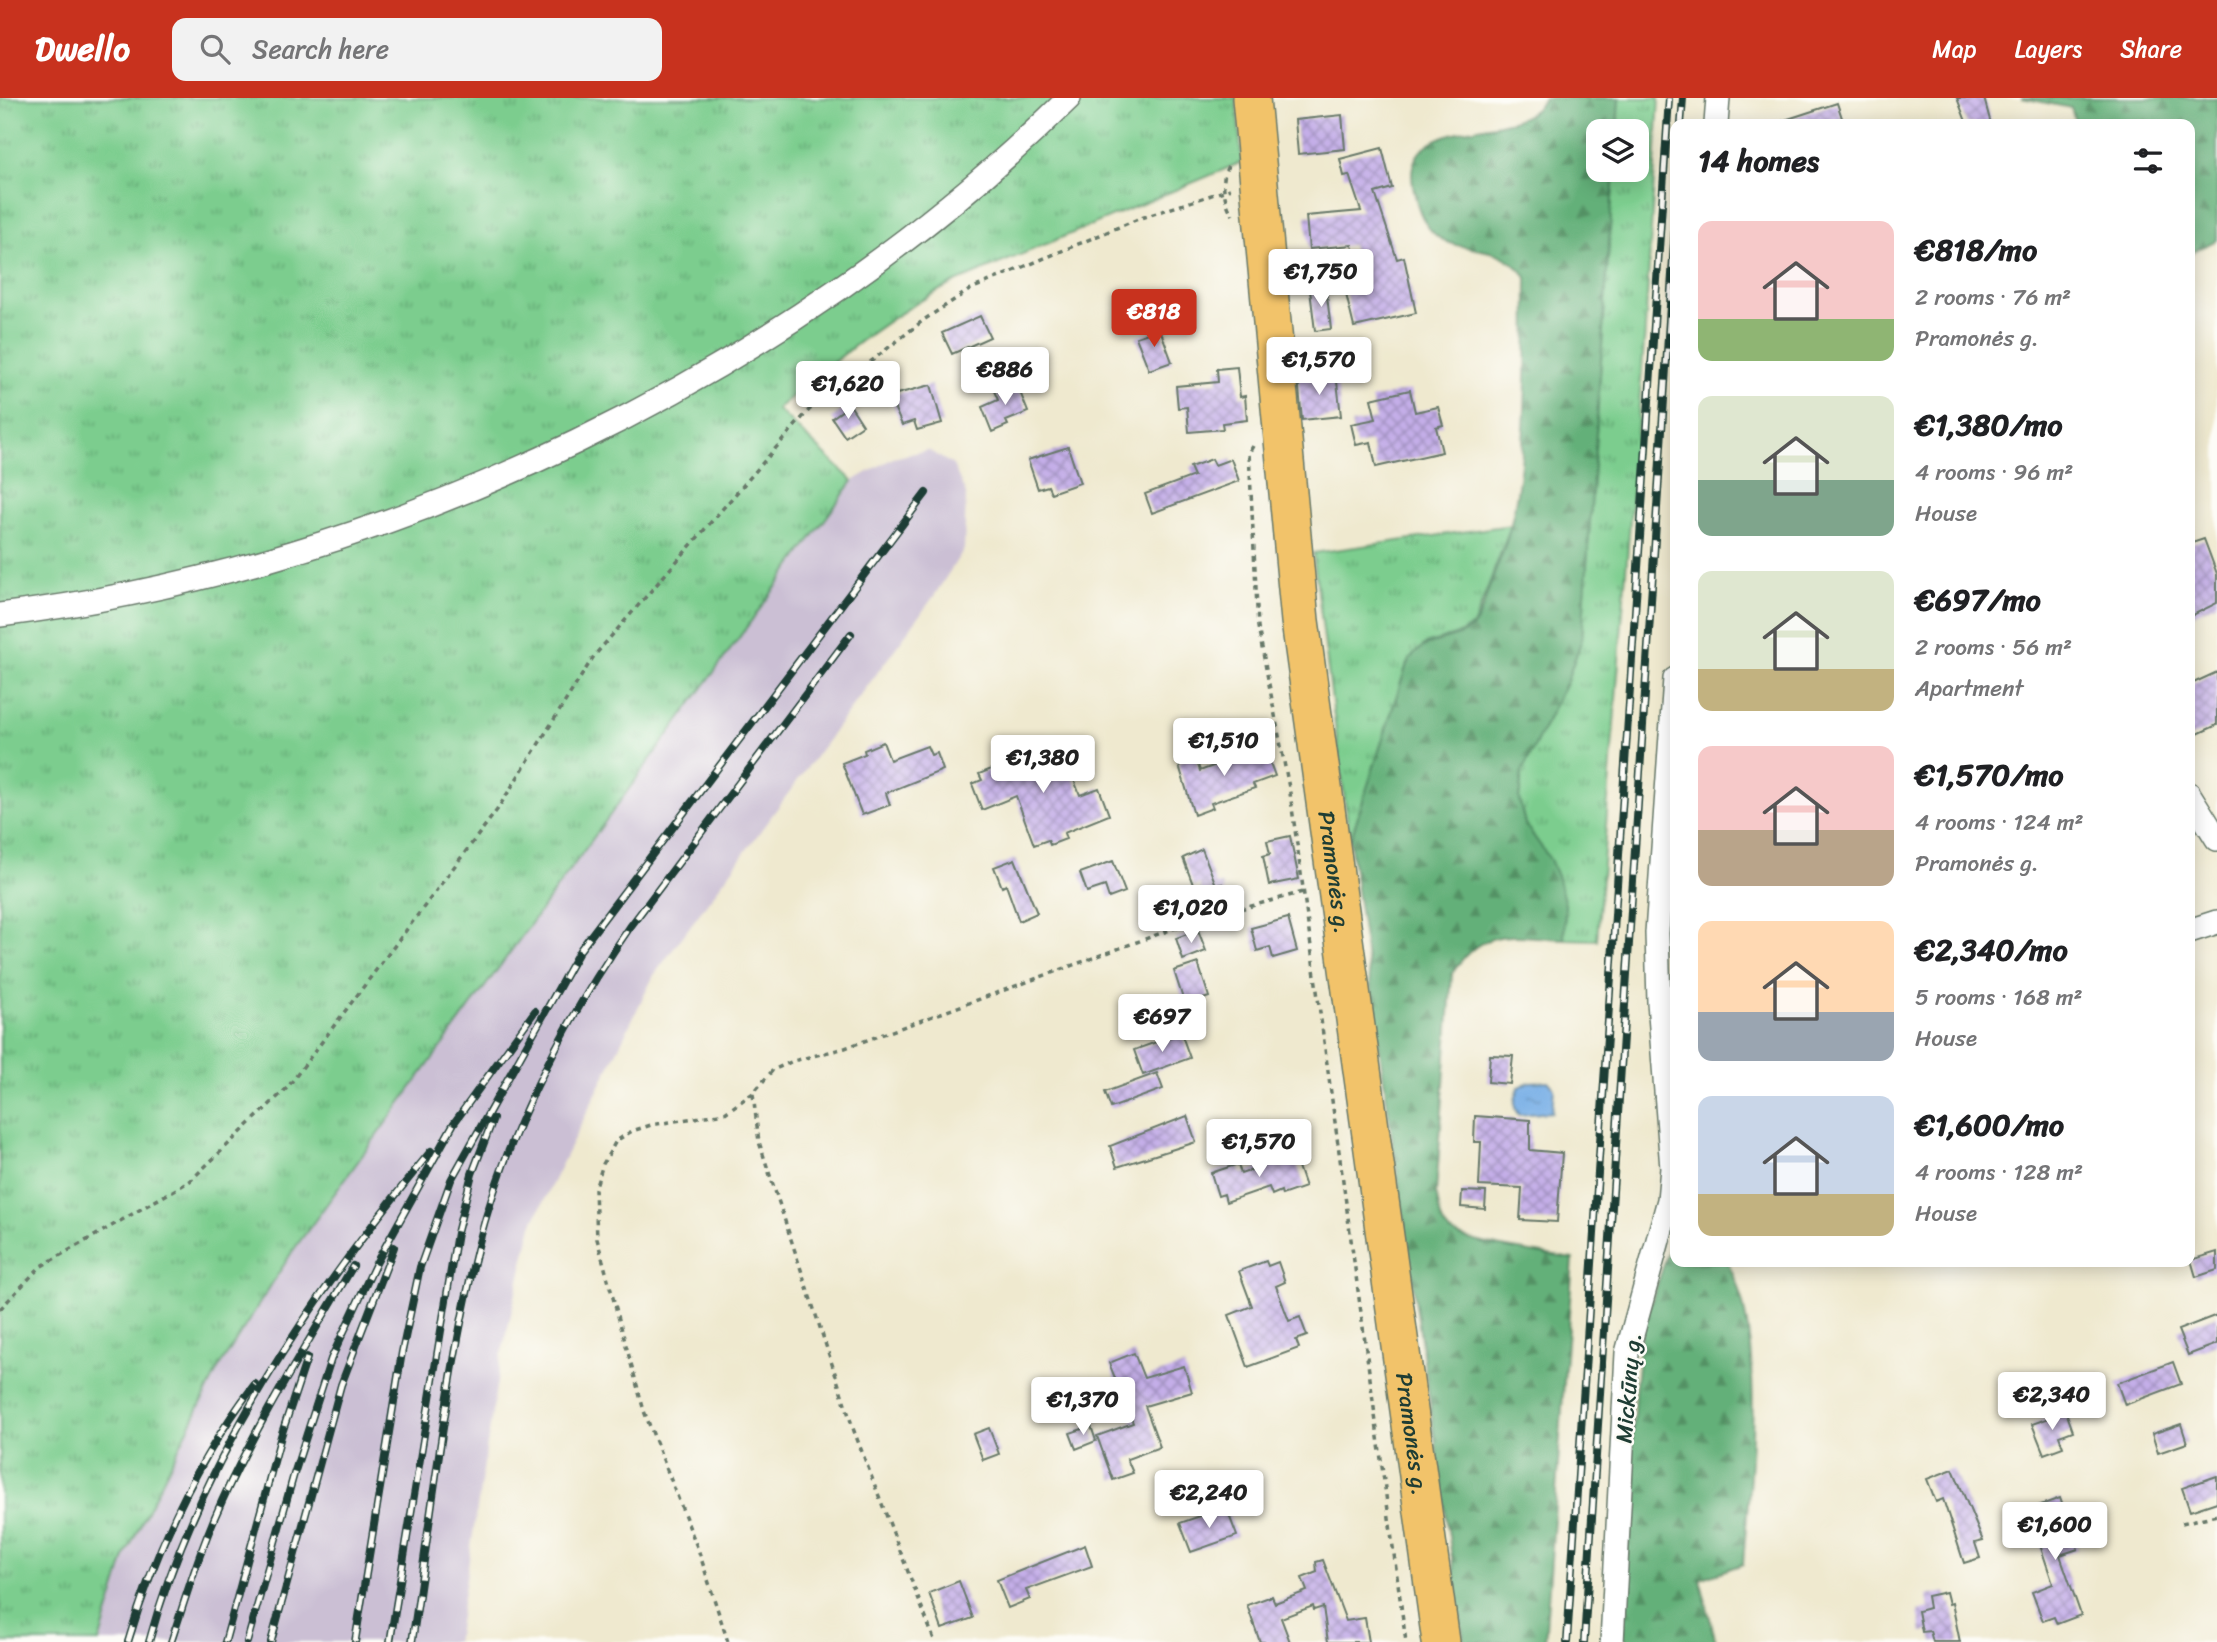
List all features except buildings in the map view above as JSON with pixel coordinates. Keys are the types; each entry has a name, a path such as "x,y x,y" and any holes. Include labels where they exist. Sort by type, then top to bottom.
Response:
{"main road":[{"name":"Pramonės g.","path":"1251,98 1290,532 1336,887 1441,1642"}],"street":[{"path":"0,615 190,580 323,544 531,465 700,377 841,288 1004,158 1069,98"},
{"path":"1716,119 1718,98"},
{"name":"Mickūnų g.","path":"1670,750 1657,933 1659,1002 1670,1132"},
{"path":"2195,804 2217,839"},
{"path":"2195,929 2217,922"},
{"name":"Mickūnų g.","path":"1612,1642 1627,1353 1670,1192"}],"path":[{"path":"0,1309 40,1267 190,1181 287,1088 497,810 594,656 809,410 925,319 971,289 1138,219 1259,180"},
{"path":"728,1642 699,1552 644,1411 597,1238 595,1189 603,1164 616,1141 632,1131 650,1125 725,1112 753,1093 773,1070 793,1061 845,1048 1189,923 1336,887"},
{"path":"753,1093 759,1142 841,1392 935,1642"},
{"path":"2182,1523 2217,1515"}],"shaded area":[{"path":"928,450 953,465 966,494 964,549 934,596 654,975 532,1225 501,1356 456,1642 99,1642 126,1554 218,1369 292,1252 853,481 893,458"}],"green space":[{"path":"0,98 1236,98 1242,162 953,283 928,296 840,357 777,409 853,481 292,1252 218,1369 126,1554 99,1642 0,1642"},
{"path":"1544,98 1619,98 1618,119 1586,119 1586,182 1613,182 1582,639 1567,680 1522,772 1519,799 1525,824 1550,859 1558,879 1565,904 1564,939 1514,936 1487,940 1463,958 1452,974 1436,1193 1442,1222 1455,1234 1486,1244 1573,1259 1545,1642 1464,1642 1350,841 1407,664 1422,648 1466,631 1474,625 1479,616 1509,532 1517,494 1524,433 1527,278 1513,263 1498,254 1451,244 1438,237 1426,224 1417,203 1412,179 1413,166 1422,150 1437,139 1518,119 1534,111"},
{"path":"1619,98 1659,98 1645,330 1597,940 1564,939 1565,904 1525,824 1519,799 1522,772 1567,680 1582,639 1613,182 1649,182 1649,119 1618,119"},
{"path":"2022,98 2217,98 2217,240 2195,251 2195,119 2074,119 2071,108"},
{"path":"1511,525 1474,624 1461,633 1425,644 1407,664 1350,841 1313,553"},
{"path":"1670,1247 1670,1267 1729,1267 1740,1292 1748,1328 1753,1409 1743,1564 1700,1579 1716,1642 1622,1642 1635,1392 1642,1329"}],"water":[{"path":"1548,1081 1554,1088 1552,1112 1519,1115 1515,1105 1519,1087 1528,1082"}],"railway":[{"path":"1567,1642 1669,98"},
{"path":"1681,119 1683,98"},
{"path":"1584,1642 1670,306"},
{"path":"355,1642 402,1352 420,1267 451,1180 580,950 926,493"},
{"path":"412,1642 448,1395 466,1297 489,1207 520,1123 581,1002 630,927 851,634"},
{"path":"247,1642 294,1474 331,1359 375,1265 454,1123 535,1011"},
{"path":"390,1642 457,1233 472,1174 493,1119"},
{"path":"149,1642 171,1574 197,1508 264,1382 344,1263 431,1151"},
{"path":"271,1642 341,1385 394,1247"},
{"path":"171,1642 207,1535 236,1471 284,1382 353,1266"},
{"path":"225,1642 281,1436 307,1358"},
{"path":"128,1642 151,1573 180,1507 214,1444 255,1384"}]}
